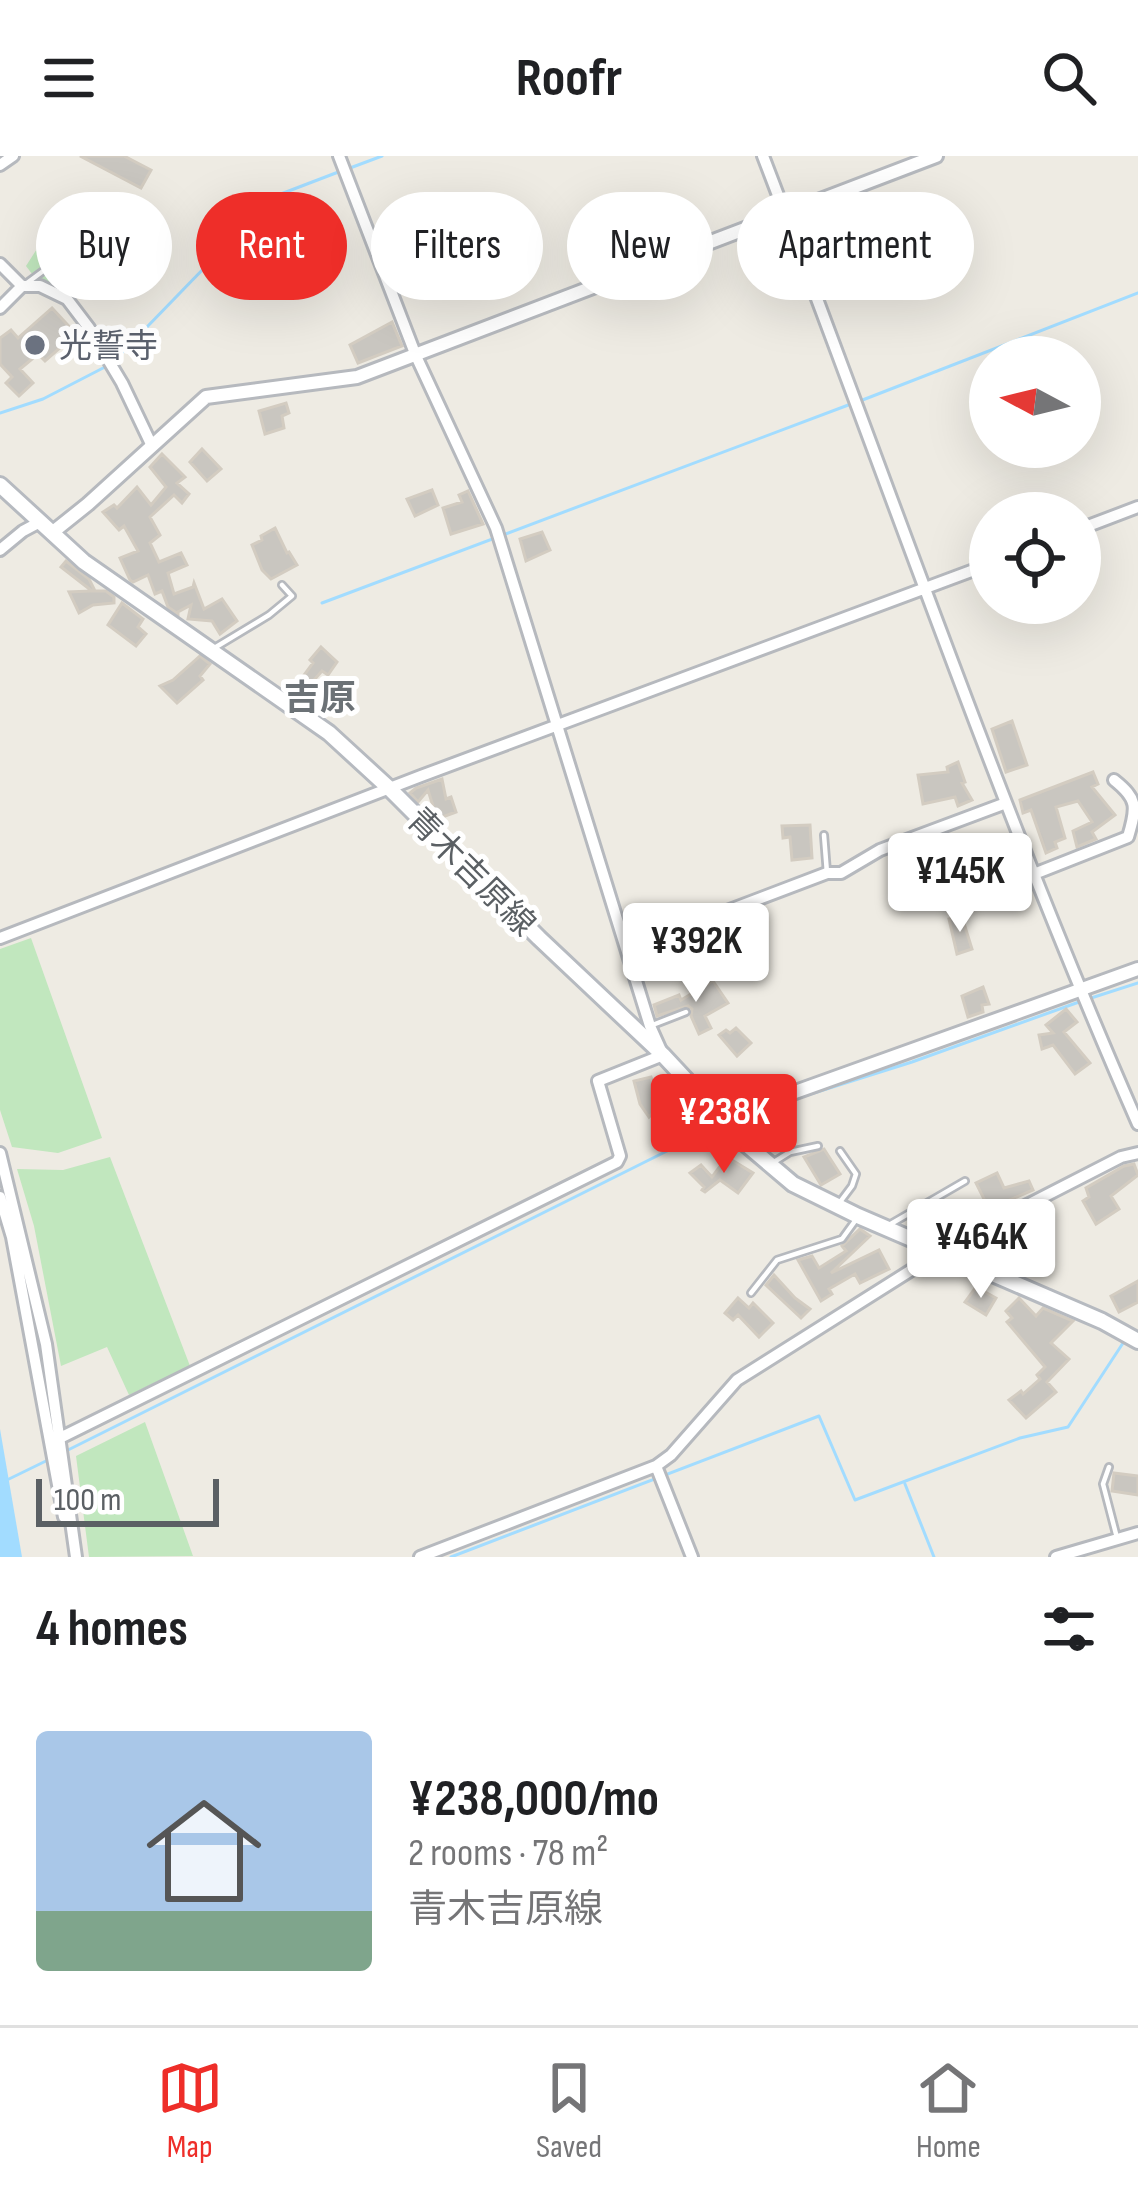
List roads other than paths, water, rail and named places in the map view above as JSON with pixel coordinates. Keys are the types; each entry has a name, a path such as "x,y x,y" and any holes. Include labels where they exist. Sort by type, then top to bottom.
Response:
{"main road":[{"name":"青木吉原線","path":"0,485 84,562 329,733 663,1055 769,1165 812,1195 1138,1341"}],"street":[{"path":"0,165 13,156"},
{"path":"62,1437 617,1162 620,1156 598,1081 663,1055 650,1026 496,528 416,356 339,156"},
{"path":"763,156 777,192"},
{"path":"843,192 937,156"},
{"path":"53,532 206,397 357,377 737,232"},
{"path":"0,265 22,286 40,286 68,299 122,383 152,446"},
{"path":"0,308 22,286"},
{"path":"817,300 1078,988 1138,1124"},
{"path":"1101,521 1138,507"},
{"path":"0,550 38,523"},
{"path":"0,938 969,572"},
{"path":"1034,874 1128,837 1137,808 1131,792 1114,781"},
{"path":"627,949 827,873 841,873 880,850 1006,803"},
{"path":"723,1118 1138,969"},
{"path":"0,1153 46,1344 62,1437 73,1557"},
{"path":"949,1254 959,1240 1121,1157 1138,1153"},
{"path":"0,1197 12,1238 73,1557"},
{"path":"420,1557 656,1466 737,1380 913,1269 927,1247"},
{"path":"656,1466 692,1557"},
{"path":"1056,1557 1138,1533"}],"lane":[{"path":"22,286 36,276"},
{"path":"212,650 292,596 282,585"},
{"path":"824,835 827,873"},
{"path":"987,861 998,890 1034,874"},
{"path":"650,1026 686,1012"},
{"path":"769,1165 790,1152 818,1146"},
{"path":"836,1206 856,1174 840,1151"},
{"path":"884,1228 965,1181"},
{"path":"751,1293 777,1260 842,1239 858,1216"},
{"path":"1108,1467 1103,1484 1118,1540"}],"water":[{"path":"0,1429 22,1557 0,1557"}],"waterway":[{"path":"350,168 382,156"},
{"path":"113,362 273,197 341,171"},
{"path":"860,401 1138,293"},
{"path":"0,413 43,399 105,367"},
{"path":"322,603 851,404"},
{"path":"1088,999 1138,983"},
{"path":"782,1103 1079,1002"},
{"path":"64,1452 721,1124"},
{"path":"451,1557 819,1416 855,1500 1020,1438 1068,1427 1125,1340"},
{"path":"9,1479 50,1459"},
{"path":"905,1484 934,1557"}],"place":[{"name":"光誓寺","path":"35,345"}],"district":[{"name":"吉原","path":"320,697"}]}
